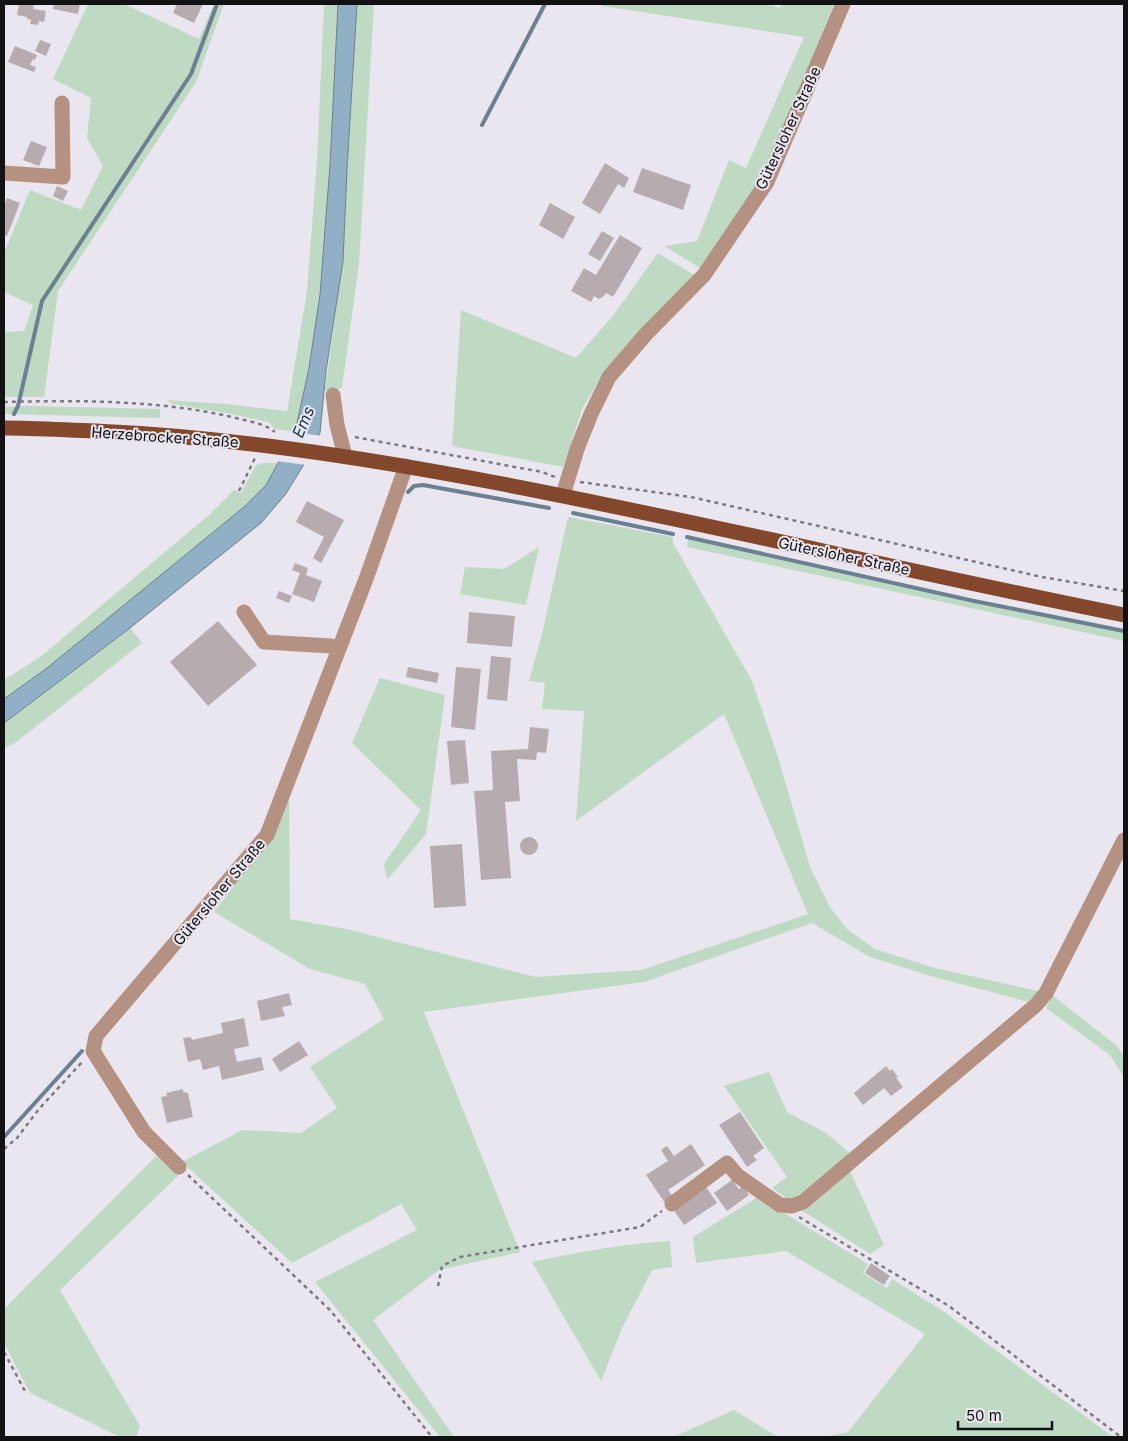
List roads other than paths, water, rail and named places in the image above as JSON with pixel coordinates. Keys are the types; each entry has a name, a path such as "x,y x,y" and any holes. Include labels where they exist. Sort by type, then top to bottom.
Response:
{"main road":[{"name":"Herzebrocker Straße","path":"4,428 153,434 229,441 272,442 326,453"},
{"name":"Gütersloher Straße","path":"326,453 563,495 975,585 1124,615"}],"street":[{"name":"Gütersloher Straße","path":"563,495 577,449 609,377 646,334 704,275 767,182 843,4"},
{"path":"4,173 63,176 62,103"},
{"path":"333,395 337,425 345,456"},
{"name":"Gütersloher Straße","path":"179,1167 144,1132 93,1051 96,1036 267,835 366,579 406,466"},
{"path":"244,612 264,642 331,646 338,649"},
{"path":"672,1204 727,1163 738,1176 780,1205 792,1206 803,1202 1036,1005 1046,994 1124,840"}],"water":[{"name":"Ems","path":"338,4 357,4 343,261 326,371 320,433 285,495 261,523 130,628 4,723 4,699 47,668 244,507 266,485 295,432 309,368 320,294 330,165"}],"waterway":[{"path":"14,414 18,406 42,301 191,74 217,4"},
{"path":"482,125 545,4"},
{"path":"408,492 414,486 423,485 549,508"},
{"path":"573,513 673,534"},
{"path":"687,537 974,601 1124,631"},
{"path":"4,1137 82,1051"}]}
